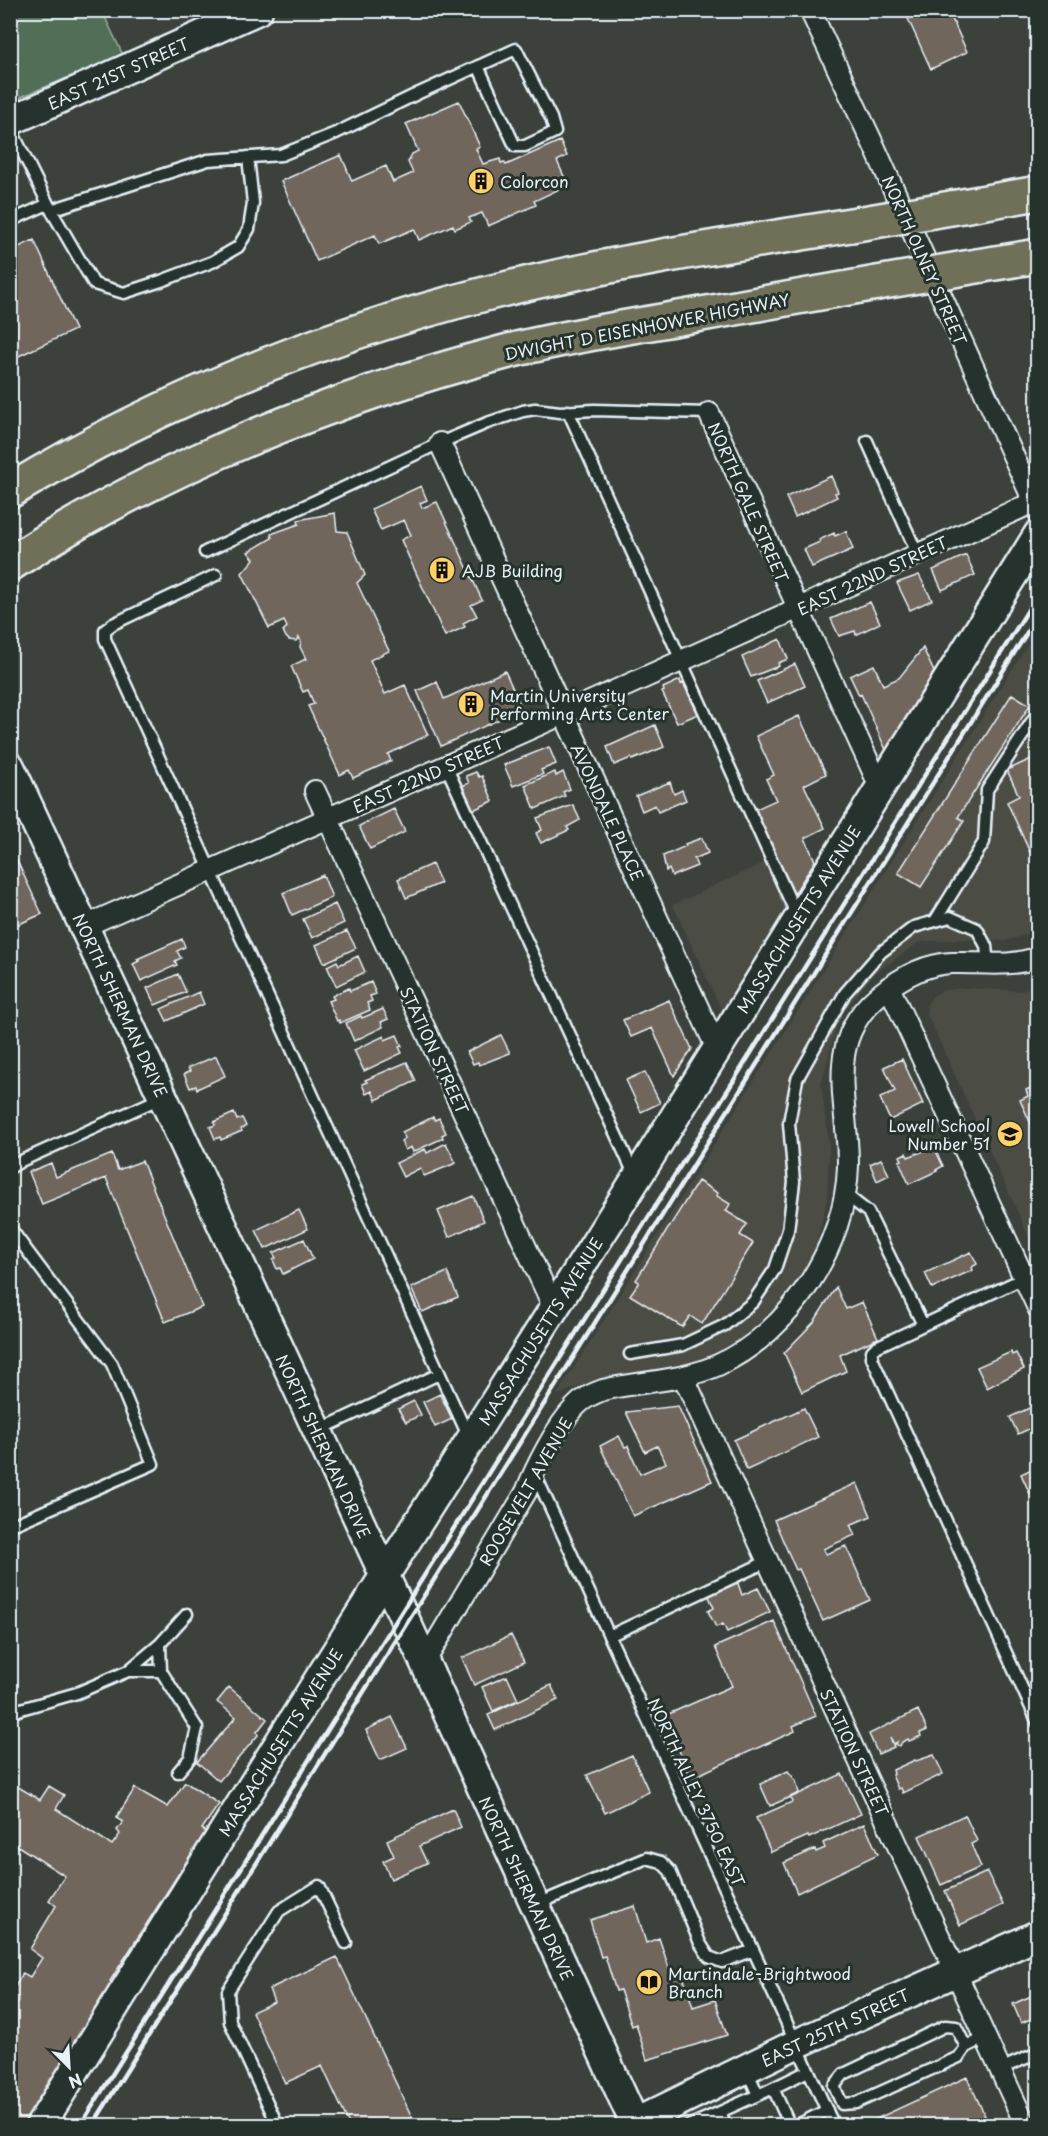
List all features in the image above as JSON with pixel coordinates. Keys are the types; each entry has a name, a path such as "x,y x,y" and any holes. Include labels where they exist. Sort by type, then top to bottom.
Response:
{"highway":[{"path":"10,491 100,440 193,396 292,355 380,324 529,283 608,267 1038,193"},
{"name":"DWIGHT D EISENHOWER HIGHWAY","path":"10,564 82,520 191,465 276,428 392,385 534,345 608,330 1038,256"}],"main road":[{"name":"EAST 21ST STREET","path":"10,120 258,10"},
{"name":"MASSACHUSETTS AVENUE","path":"40,2126 1038,536"},
{"name":"NORTH SHERMAN DRIVE","path":"10,767 21,800 85,926 635,2124"},
{"name":"EAST 25TH STREET","path":"635,2124 796,2044 1038,1935"}],"street":[{"name":"NORTH OLNEY STREET","path":"810,10 875,148 1036,507"},
{"name":"NORTH GALE STREET","path":"709,413 880,787"},
{"name":"AVONDALE PLACE","path":"440,444 717,1049"},
{"name":"EAST 22ND STREET","path":"85,926 682,661 917,553 1036,507"},
{"name":"STATION STREET","path":"315,791 554,1308"},
{"name":"ROOSEVELT AVENUE","path":"424,1663 574,1407 592,1394 613,1388 684,1378 734,1357 764,1337 795,1303 817,1270 831,1241 845,1194 848,1151 841,1077 849,1036 863,1011 889,987 913,972 951,963 1017,963 1038,957"},
{"path":"889,987 1038,1308"},
{"name":"STATION STREET","path":"684,1378 1026,2126"}],"lane":[{"path":"10,221 49,207 208,160 281,155 336,133 478,66 516,49 551,118 555,132 525,146 515,146 478,66"},
{"path":"10,127 49,207 94,285 124,293 162,282 212,262 238,247 249,230 253,203 248,157"},
{"path":"204,552 487,423 523,411 535,409 709,413"},
{"path":"568,411 798,919"},
{"path":"867,441 917,553"},
{"path":"216,575 113,624 105,630 105,639 470,1440"},
{"path":"935,921 984,842 987,790 1038,712"},
{"path":"446,766 636,1179"},
{"path":"630,1354 683,1345 725,1325 753,1302 775,1269 788,1230 794,1182 789,1123 796,1079 845,993 880,953 914,927 950,917 977,929 987,946 988,964"},
{"path":"10,1168 164,1097"},
{"path":"845,1194 868,1212 923,1325"},
{"path":"10,1228 112,1364 153,1464 10,1526"},
{"path":"1024,1278 876,1347 872,1351 872,1358 1038,1723"},
{"path":"317,1431 439,1374"},
{"name":"NORTH ALLEY 3750 EAST","path":"534,1472 834,2126"},
{"path":"609,1636 768,1561"},
{"path":"10,1714 77,1693 128,1671 160,1644 187,1614"},
{"path":"160,1644 161,1671 198,1728 190,1758 178,1772"},
{"path":"128,1671 161,1671"},
{"path":"535,1905 647,1858 661,1862 670,1870 700,1943 709,1957 722,1962 753,1950"},
{"path":"278,2126 230,2022 228,1991 279,1911 319,1886 346,1943"},
{"path":"966,2047 956,2027 945,2026 844,2074 834,2086 842,2104 856,2103 959,2057 966,2047 986,2037"},
{"path":"1000,2069 1038,2053"},
{"path":"746,2068 759,2095"},
{"path":"688,2126 808,2071"},
{"path":"773,2088 790,2126"},
{"path":"796,2126 827,2110"},
{"path":"720,2112 726,2126"}],"shaded area":[{"path":"1037,630 1037,931 1005,941 964,939 919,942 874,974 839,1017 821,1084 829,1146 827,1200 812,1260 777,1306 738,1343 699,1363 649,1377 604,1377 557,1395"},
{"path":"768,861 789,907 723,1013 673,905"},
{"name":"Lowell School Number 51","path":"1037,984 1037,1254 927,1014 927,1005 933,996 941,991 963,988 1021,991"}],"green space":[{"path":"11,10 102,11 123,55 11,101"}],"building":[{"path":"904,10 948,10 967,52 931,69"},
{"name":"Colorcon","path":"459,101 480,147 476,149 483,164 500,159 501,163 504,162 506,165 560,141 567,156 557,161 568,185 534,201 536,205 488,226 482,213 469,218 471,222 455,229 453,225 419,240 414,229 379,244 375,235 317,261 281,181 341,155 352,181 386,166 393,182 413,173 408,162 412,154 418,151 406,124"},
{"path":"34,240 75,330 10,360 10,251"},
{"path":"831,476 838,492 835,493 837,497 795,517 786,497"},
{"name":"AJB Building","path":"421,486 427,500 420,503 422,508 437,502 482,600 471,605 477,616 463,623 465,627 445,636 401,540 411,535 404,520 381,530 371,509"},
{"path":"335,513 337,531 347,532 365,575 357,583 389,651 370,660 385,694 405,685 428,735 388,754 391,761 353,778 349,770 340,775 308,706 314,704 308,690 303,692 291,666 306,659 300,647 299,637 296,641 286,637 283,631 287,627 284,621 269,628 242,573 254,559 248,552 272,538 271,534 299,524 298,520"},
{"path":"846,531 853,549 812,567 804,549 834,533 835,536"},
{"path":"966,555 975,575 942,590 933,570"},
{"path":"919,575 932,600 910,610 897,583"},
{"path":"870,602 880,623 856,635 855,631 839,636 831,619"},
{"path":"780,639 788,659 778,663 779,666 751,677 742,657"},
{"path":"923,648 934,672 886,750 861,694 859,695 850,676 874,665 883,685 899,678"},
{"path":"795,664 805,686 767,703 757,681"},
{"name":"Martin University Performing Arts Center","path":"505,671 522,709 441,746 417,691 437,682 444,699"},
{"path":"680,680 698,714 677,723 662,692 663,688"},
{"path":"1012,694 1030,705 958,817 964,821 921,887 898,873"},
{"path":"799,716 826,774 804,785 825,828 805,838 815,861 794,894 754,810 776,800 766,779 774,775 756,736"},
{"path":"655,725 664,747 614,765 607,747"},
{"path":"549,747 556,764 541,770 543,774 513,786 504,765"},
{"path":"1038,756 1038,860 1034,861 1007,802 1019,796 1007,770"},
{"path":"476,772 479,777 482,776 493,801 473,810 462,786 469,783 466,776"},
{"path":"555,772 556,776 563,772 570,789 563,792 565,796 535,809 525,785"},
{"path":"670,782 674,794 682,790 686,800 658,812 655,805 642,811 636,796"},
{"path":"573,805 580,820 567,827 569,830 541,843 536,833 542,830 537,818"},
{"path":"394,809 405,832 370,849 359,826"},
{"path":"702,838 708,853 694,859 697,866 672,876 669,869 666,871 663,856"},
{"path":"10,846 42,914 10,928"},
{"path":"432,864 441,883 406,898 398,879"},
{"path":"323,875 332,897 292,915 283,893"},
{"path":"335,904 344,923 312,938 303,919"},
{"path":"347,931 356,948 324,963 316,945"},
{"path":"182,939 185,947 177,951 181,958 175,961 177,965 141,981 133,964 139,961 137,959"},
{"path":"358,956 365,972 336,986 327,966 337,961 339,965"},
{"path":"178,974 186,992 155,1005 147,988"},
{"path":"371,982 376,994 370,996 372,1001 367,1003 370,1010 340,1023 339,1020 337,1021 328,1001 334,999 332,996"},
{"path":"199,992 204,1004 167,1021 161,1009"},
{"path":"669,1000 692,1049 674,1076 652,1028 631,1037 623,1020"},
{"path":"383,1009 388,1019 381,1022 383,1027 354,1041 346,1023"},
{"path":"397,1035 402,1046 399,1047 402,1053 364,1071 354,1050 384,1036 385,1040"},
{"path":"501,1035 510,1053 479,1065 478,1062 473,1064 467,1052"},
{"path":"216,1056 225,1076 197,1089 196,1086 190,1088 184,1074 190,1071 188,1068"},
{"path":"902,1059 923,1104 890,1120 880,1098 895,1091 884,1067"},
{"path":"407,1062 416,1081 376,1100 372,1091 366,1094 362,1084 367,1082 365,1080"},
{"path":"645,1072 660,1103 641,1112 626,1080"},
{"path":"1038,1085 1038,1139 1020,1100 1028,1096 1026,1090"},
{"path":"234,1113 237,1120 242,1118 246,1126 241,1129 242,1131 221,1140 220,1137 215,1139 210,1127 215,1125 214,1122"},
{"path":"433,1117 435,1120 439,1118 446,1133 442,1135 443,1138 413,1152 411,1147 405,1150 401,1141 405,1138 402,1132"},
{"path":"446,1143 456,1163 424,1176 420,1168 403,1177 396,1163 425,1149 427,1153"},
{"path":"934,1147 943,1166 909,1184 899,1161 902,1160 900,1156 906,1153 908,1157"},
{"path":"112,1154 118,1170 142,1161 202,1307 165,1322 106,1178 42,1204 29,1172 51,1163 56,1177"},
{"path":"881,1159 889,1175 877,1181 870,1164"},
{"path":"698,1181 718,1193 717,1196 730,1204 726,1211 747,1224 740,1235 753,1243 702,1324 690,1316 682,1327 630,1295 639,1282 636,1280"},
{"path":"473,1196 484,1221 449,1237 438,1211"},
{"path":"299,1210 308,1229 265,1249 256,1230"},
{"path":"304,1239 313,1259 283,1274 280,1268 277,1269 273,1253"},
{"path":"971,1252 977,1264 972,1267 973,1270 932,1288 925,1273"},
{"path":"447,1272 458,1297 422,1312 411,1288"},
{"path":"836,1287 846,1309 862,1302 878,1338 840,1355 846,1371 802,1392 784,1353 814,1322"},
{"path":"1011,1352 1012,1355 1016,1353 1024,1369 987,1388 977,1367"},
{"path":"440,1394 452,1419 435,1427 423,1402"},
{"path":"414,1401 421,1415 406,1422 398,1409"},
{"path":"1038,1404 1038,1425 1018,1434 1010,1417"},
{"path":"678,1406 712,1481 633,1516 600,1446 619,1436 625,1447 628,1446 640,1474 666,1463 657,1446 645,1452 626,1412"},
{"path":"804,1408 818,1437 747,1470 734,1440"},
{"path":"1038,1435 1038,1452 1031,1438"},
{"path":"1038,1466 1038,1490 1030,1494 1021,1474"},
{"path":"857,1483 871,1516 850,1525 855,1535 823,1549 826,1554 846,1546 870,1600 823,1621 799,1569 796,1570 774,1520"},
{"path":"736,1578 742,1595 758,1588 770,1612 727,1632 723,1624 716,1627 708,1611 714,1608 707,1592"},
{"path":"774,1621 816,1716 793,1726 795,1731 691,1778 664,1716 732,1686 715,1647"},
{"path":"511,1635 524,1662 474,1685 462,1658"},
{"path":"507,1676 518,1700 493,1711 482,1687"},
{"path":"551,1685 558,1700 495,1730 488,1715"},
{"path":"229,1687 267,1719 257,1732 258,1735 219,1781 197,1762 236,1717 217,1702"},
{"path":"918,1710 927,1730 920,1733 921,1736 902,1742 900,1746 896,1745 897,1742 894,1744 890,1737 894,1747 878,1754 869,1734"},
{"path":"392,1717 407,1748 380,1760 366,1730"},
{"path":"632,1755 649,1792 605,1813 587,1775"},
{"path":"934,1755 943,1774 903,1793 901,1788 898,1789 892,1775 893,1770 915,1760"},
{"path":"788,1771 796,1781 799,1793 770,1806 760,1784"},
{"path":"842,1774 861,1814 809,1838 808,1836 771,1852 756,1818 792,1802 790,1798"},
{"path":"185,1782 219,1804 202,1829 206,1831 110,1981 113,1983 23,2126 10,2126 10,1988 13,1990 23,1973 30,1977 42,1958 30,1949 56,1906 49,1900 65,1876 10,1841 10,1791 15,1785 40,1800 49,1786 64,1795 56,1809 112,1845 120,1834 117,1830 123,1822 116,1818 135,1788 168,1807"},
{"path":"453,1809 461,1827 419,1846 427,1863 391,1879 383,1861 394,1856 387,1840"},
{"path":"965,1815 977,1841 971,1844 981,1867 941,1885 919,1836"},
{"path":"864,1824 878,1854 797,1893 784,1863 815,1849 816,1852 825,1848 823,1843"},
{"path":"987,1872 1003,1905 960,1925 945,1891"},
{"name":"Martindale-Brightwood Branch","path":"635,1906 646,1943 659,1938 671,1974 681,1970 693,2007 715,2000 727,2035 647,2060 636,2024 632,2026 620,1990 616,1991 605,1956 601,1957 590,1920"},
{"path":"337,1957 416,2126 350,2126 322,2066 285,2083 252,2012 274,2002 269,1989"},
{"path":"1038,1993 1038,2016 1021,2023 1013,2004"},
{"path":"967,2077 985,2116 965,2126 866,2126 865,2124"}],"railway":[{"path":"80,2126 1038,594"},
{"path":"92,2126 1038,615"}],"place":[{"name":"Colorcon","path":"481,181"},
{"name":"AJB Building","path":"442,570"},
{"name":"Martin University Performing Arts Center","path":"471,704"},
{"name":"Lowell School Number 51","path":"1010,1134"},
{"name":"Martindale-Brightwood Branch","path":"649,1982"}]}
